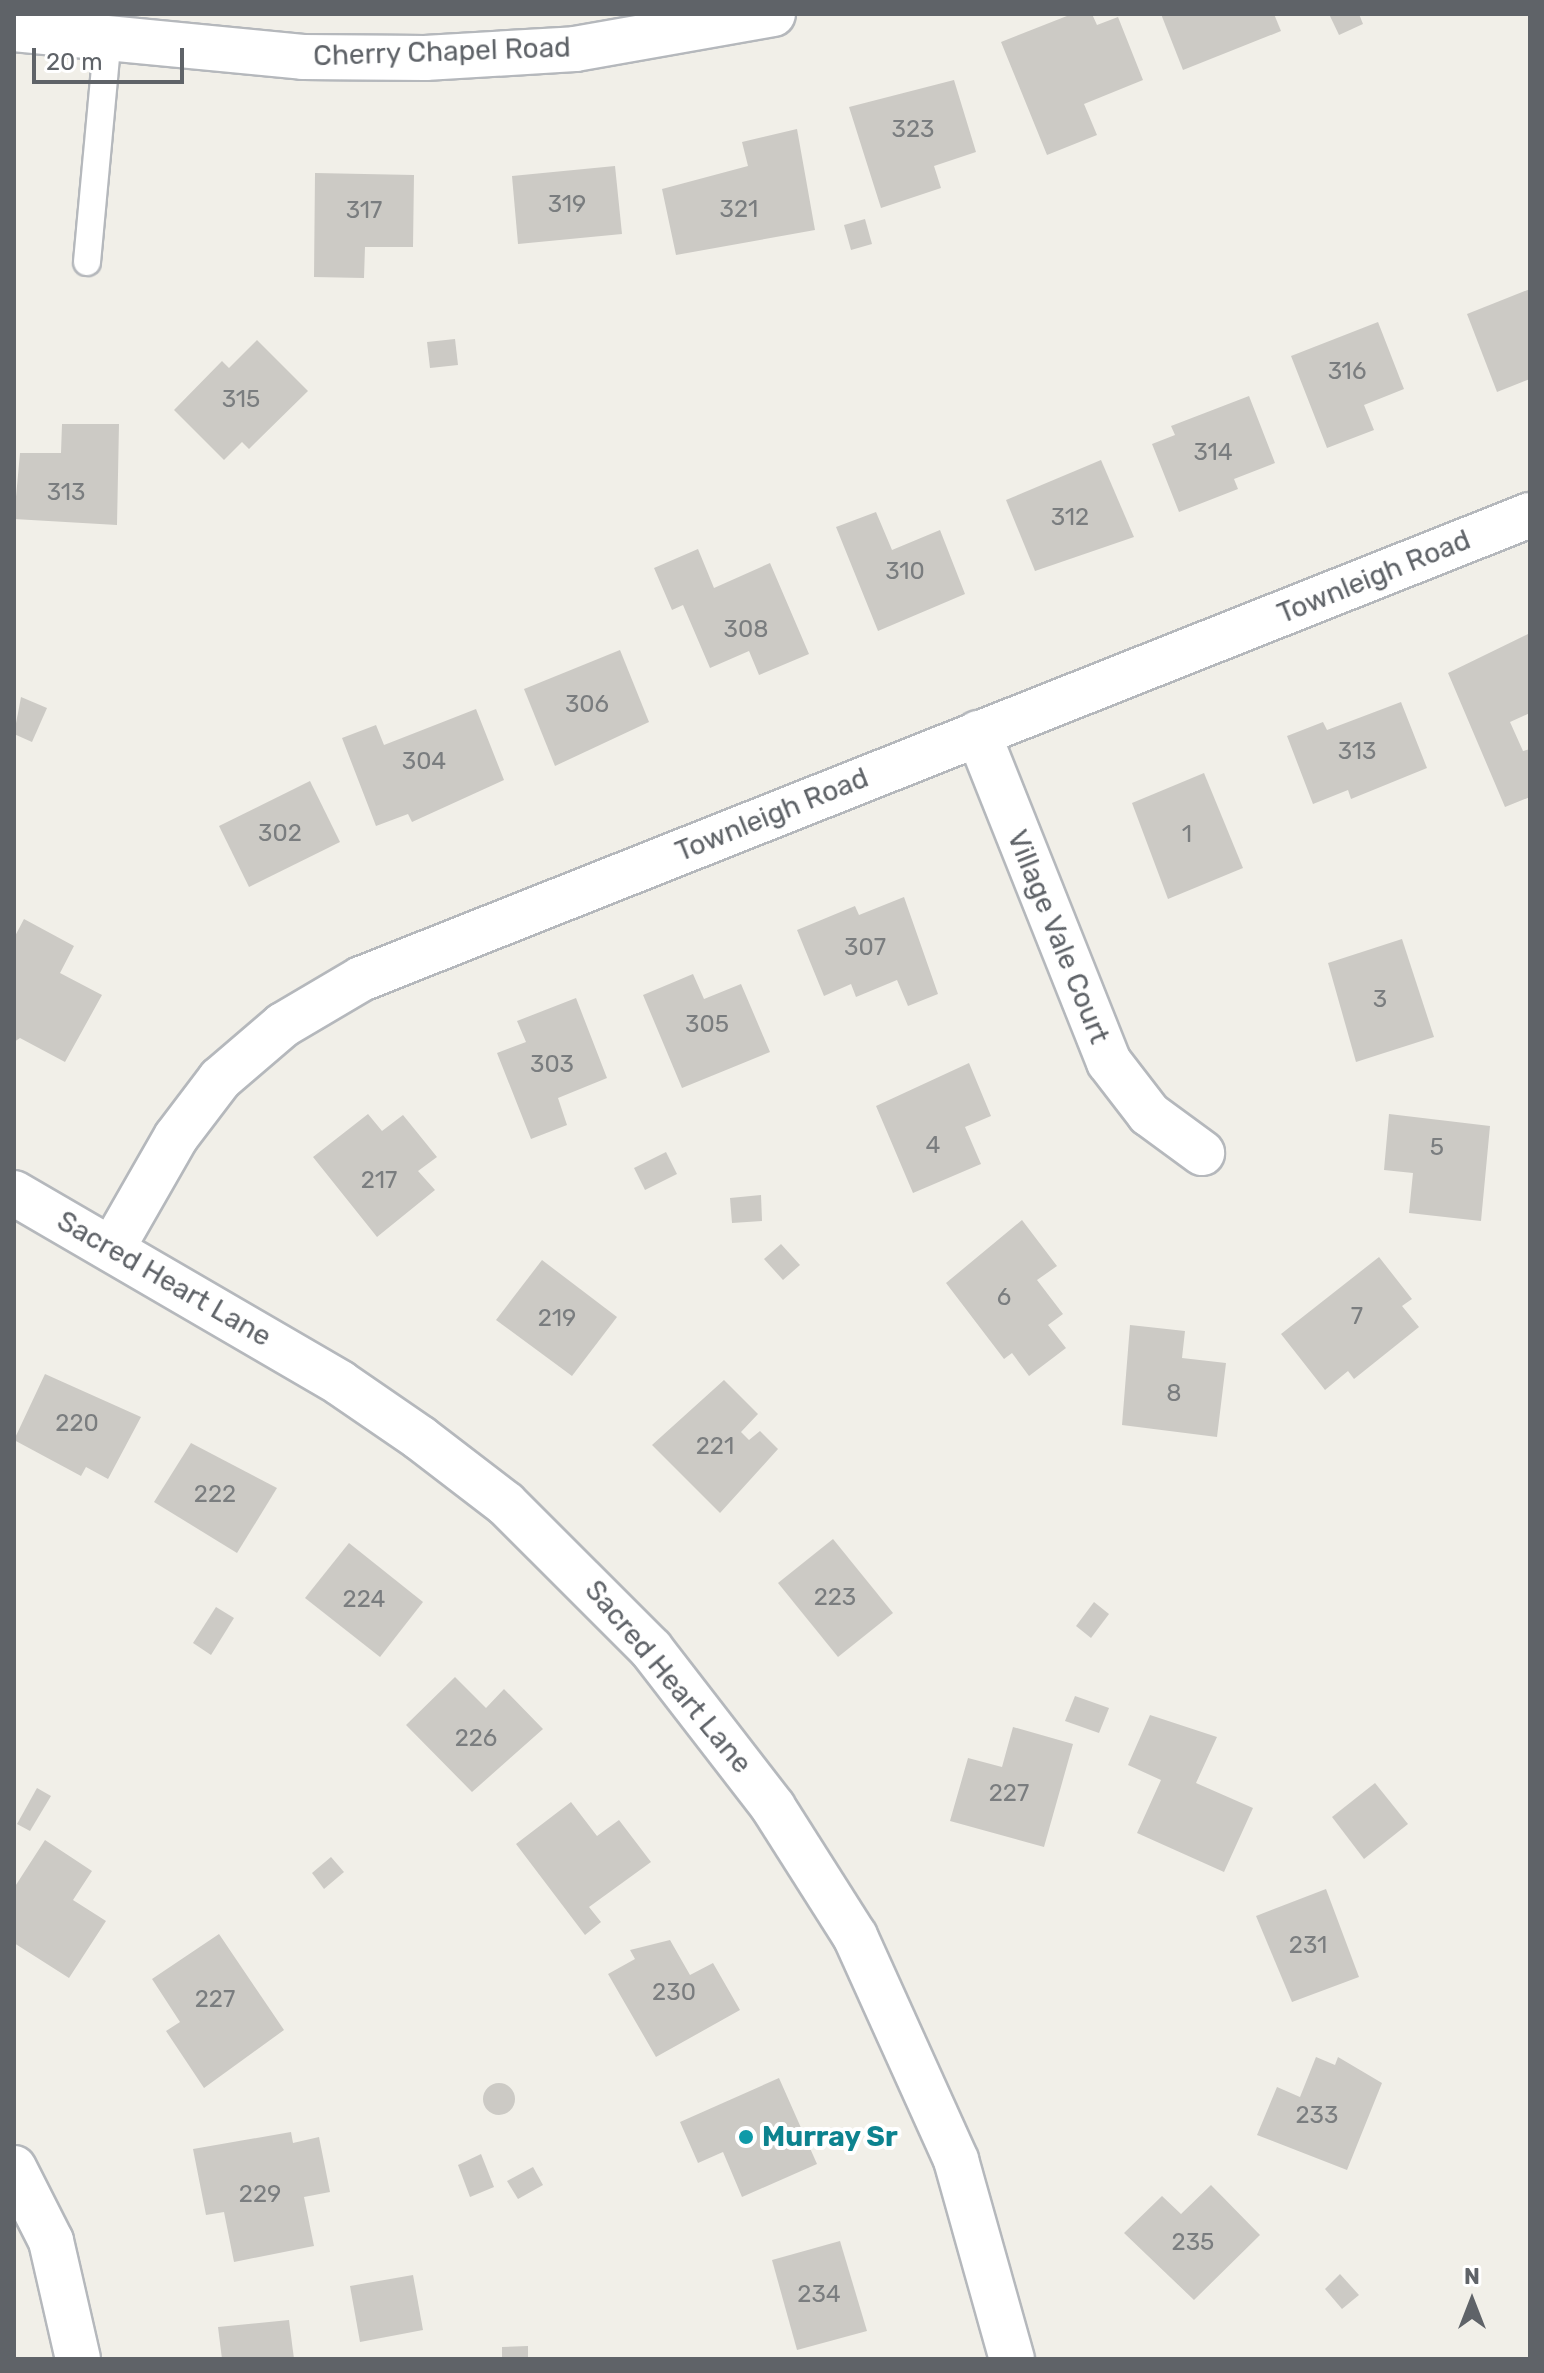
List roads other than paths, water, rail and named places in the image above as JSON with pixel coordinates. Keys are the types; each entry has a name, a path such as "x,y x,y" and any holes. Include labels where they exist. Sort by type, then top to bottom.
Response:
{"street":[{"name":"Cherry Chapel Road","path":"14,29 303,57 425,58 575,49 773,14"},
{"name":"Townleigh Road","path":"113,1247 176,1137 220,1079 283,1025 348,986 1530,515"},
{"name":"Village Vale Court","path":"978,733 1109,1062 1149,1114 1202,1153"},
{"name":"Sacred Heart Lane","path":"14,1193 113,1247 340,1383 506,1504 581,1575 711,1721 855,1936 908,2047 956,2160 1012,2359"},
{"path":"14,2168 51,2241 78,2359"}],"lane":[{"path":"87,262 108,37"}],"place":[{"name":"Murray Sr","path":"746,2137"}]}
